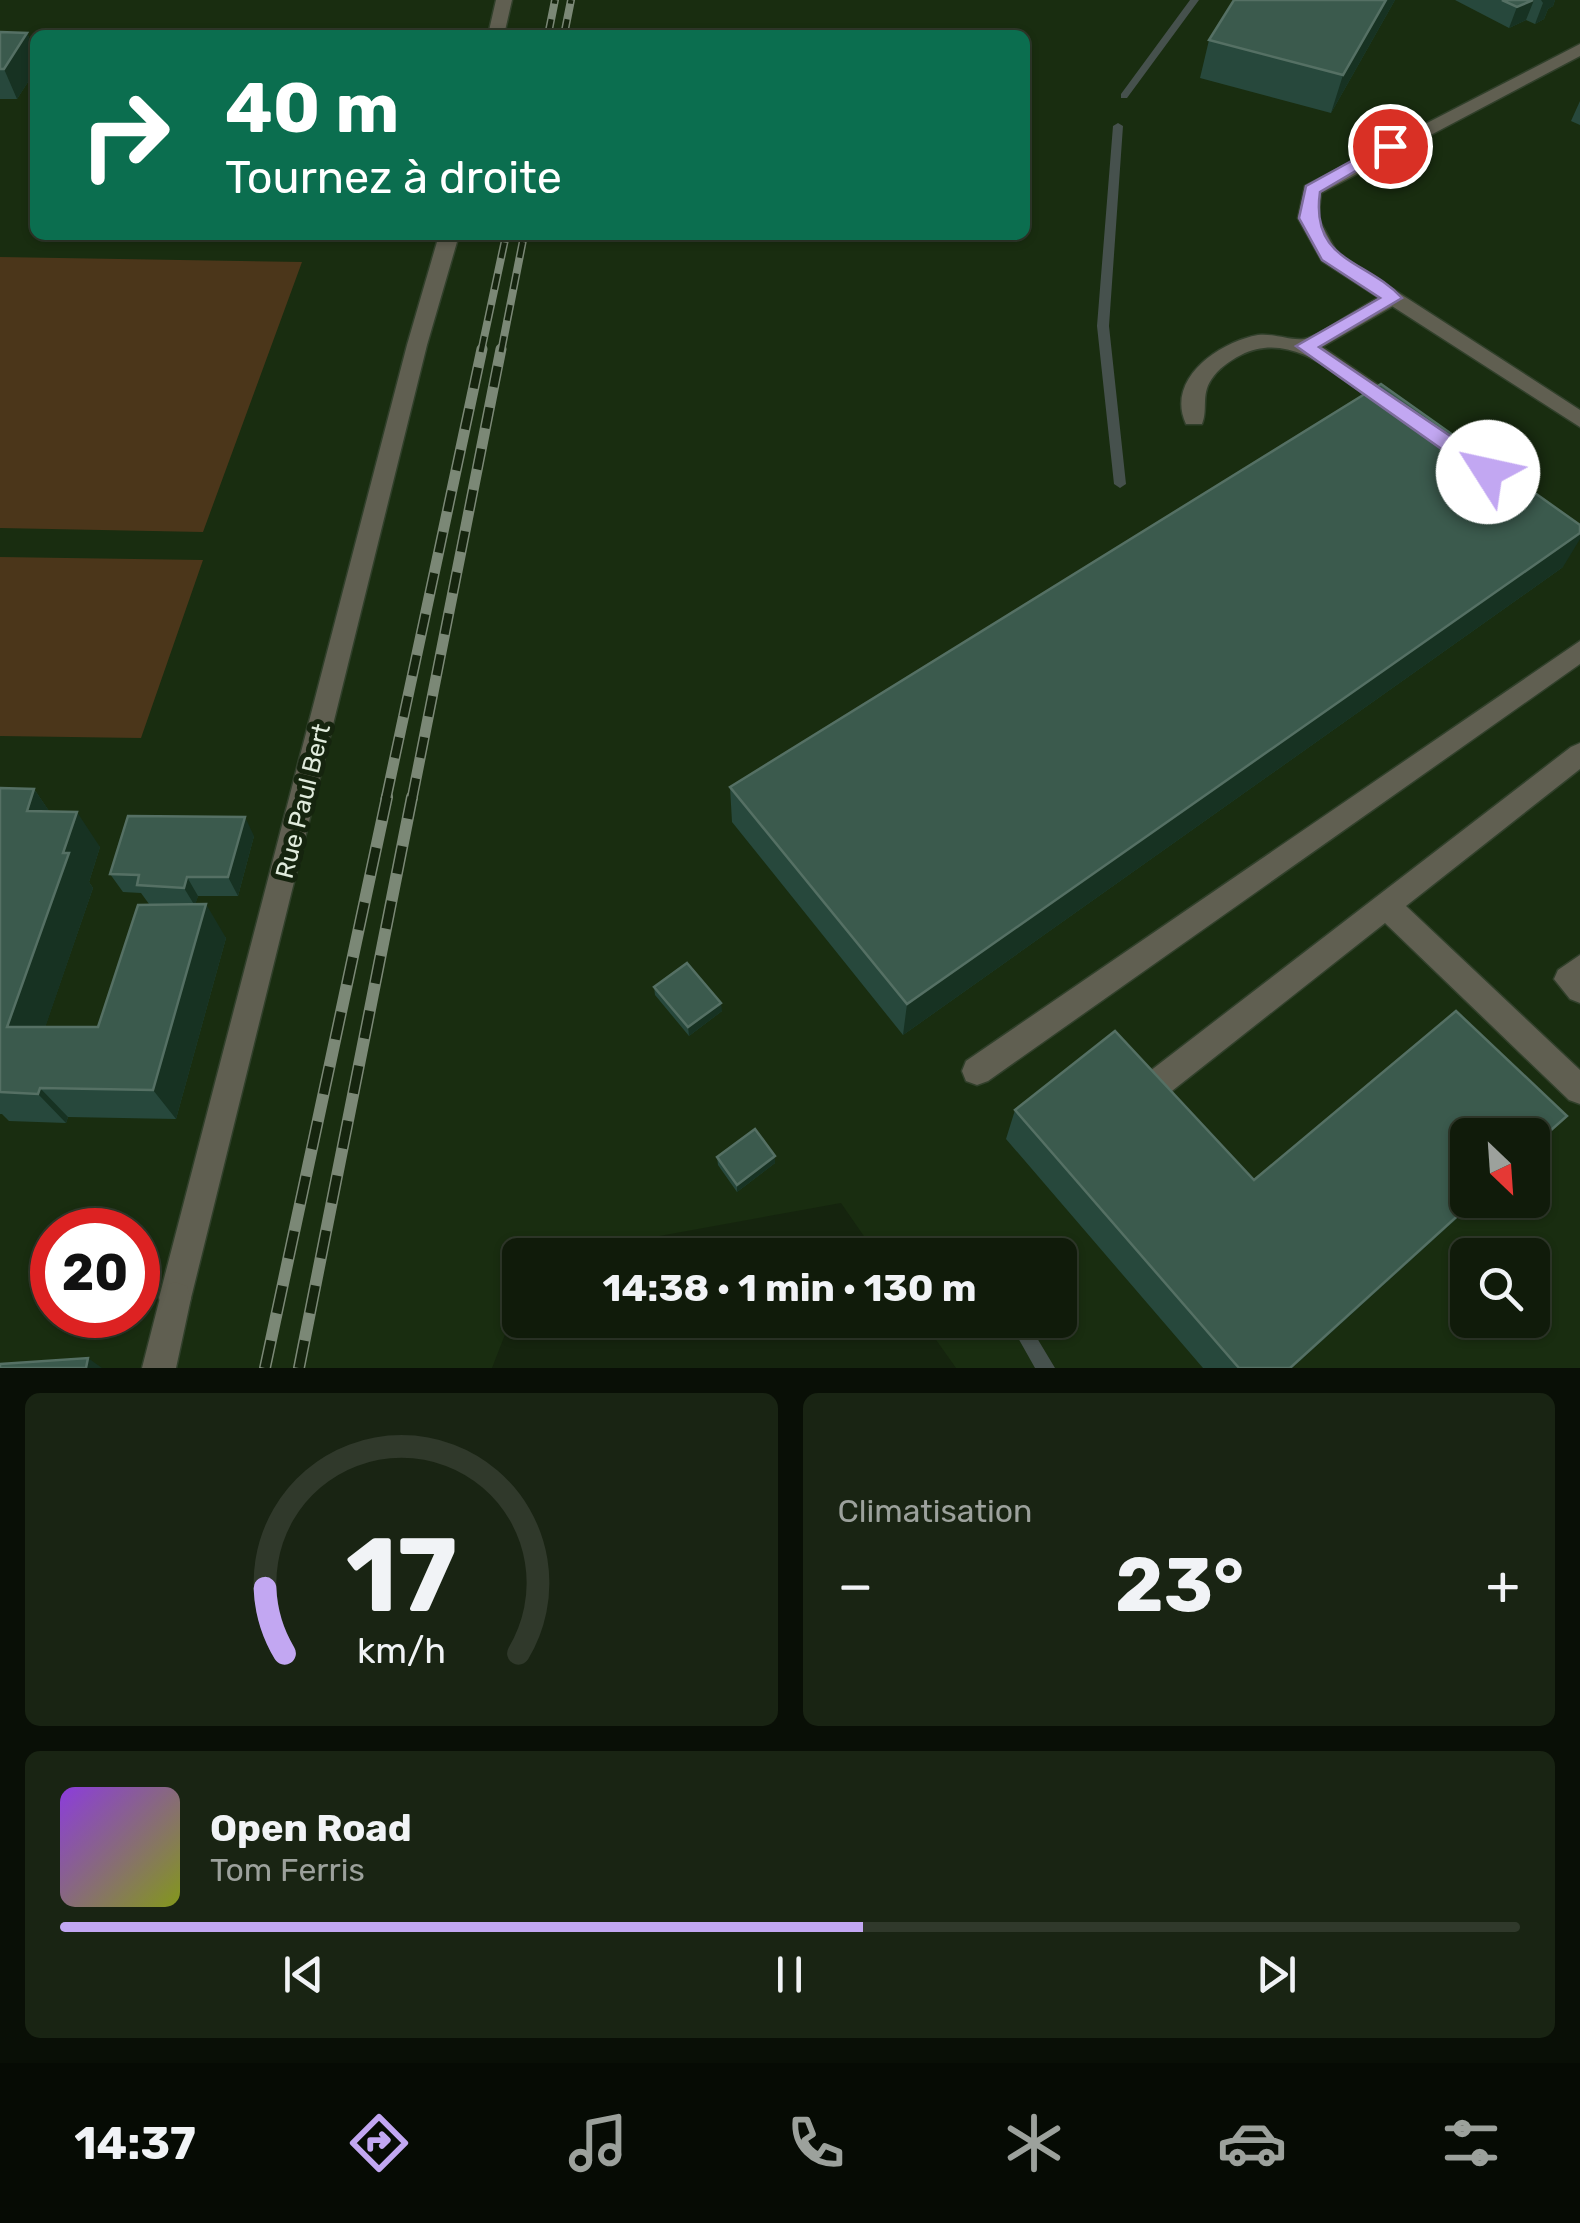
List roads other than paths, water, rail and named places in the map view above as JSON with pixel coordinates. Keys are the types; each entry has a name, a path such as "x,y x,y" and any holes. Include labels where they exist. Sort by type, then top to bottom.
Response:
{"street":[{"path":"497,30 504,0"},
{"path":"1580,48 1312,190 1308,218 1329,256 1580,420"},
{"name":"Rue Paul Bert","path":"159,1368 417,345 448,240"},
{"path":"1306,346 1393,298"},
{"path":"1194,419 1193,395 1217,358 1236,348 1270,342 1306,346 1419,424"},
{"path":"977,1071 1580,651"},
{"path":"1152,1088 1580,754"},
{"path":"1385,904 1580,1090"},
{"path":"1580,968 1568,979 1580,990"}],"waterway":[{"path":"1124,96 1195,0"},
{"path":"1118,126 1103,326 1120,484"},
{"path":"1028,1338 1046,1368"}],"railway":[{"path":"549,30 555,0"},
{"path":"565,30 571,0"},
{"path":"481,352 505,240"},
{"path":"501,352 523,240"},
{"path":"386,799 482,349"},
{"path":"412,799 501,349"},
{"path":"265,1368 387,797"},
{"path":"299,1368 412,797"}]}
